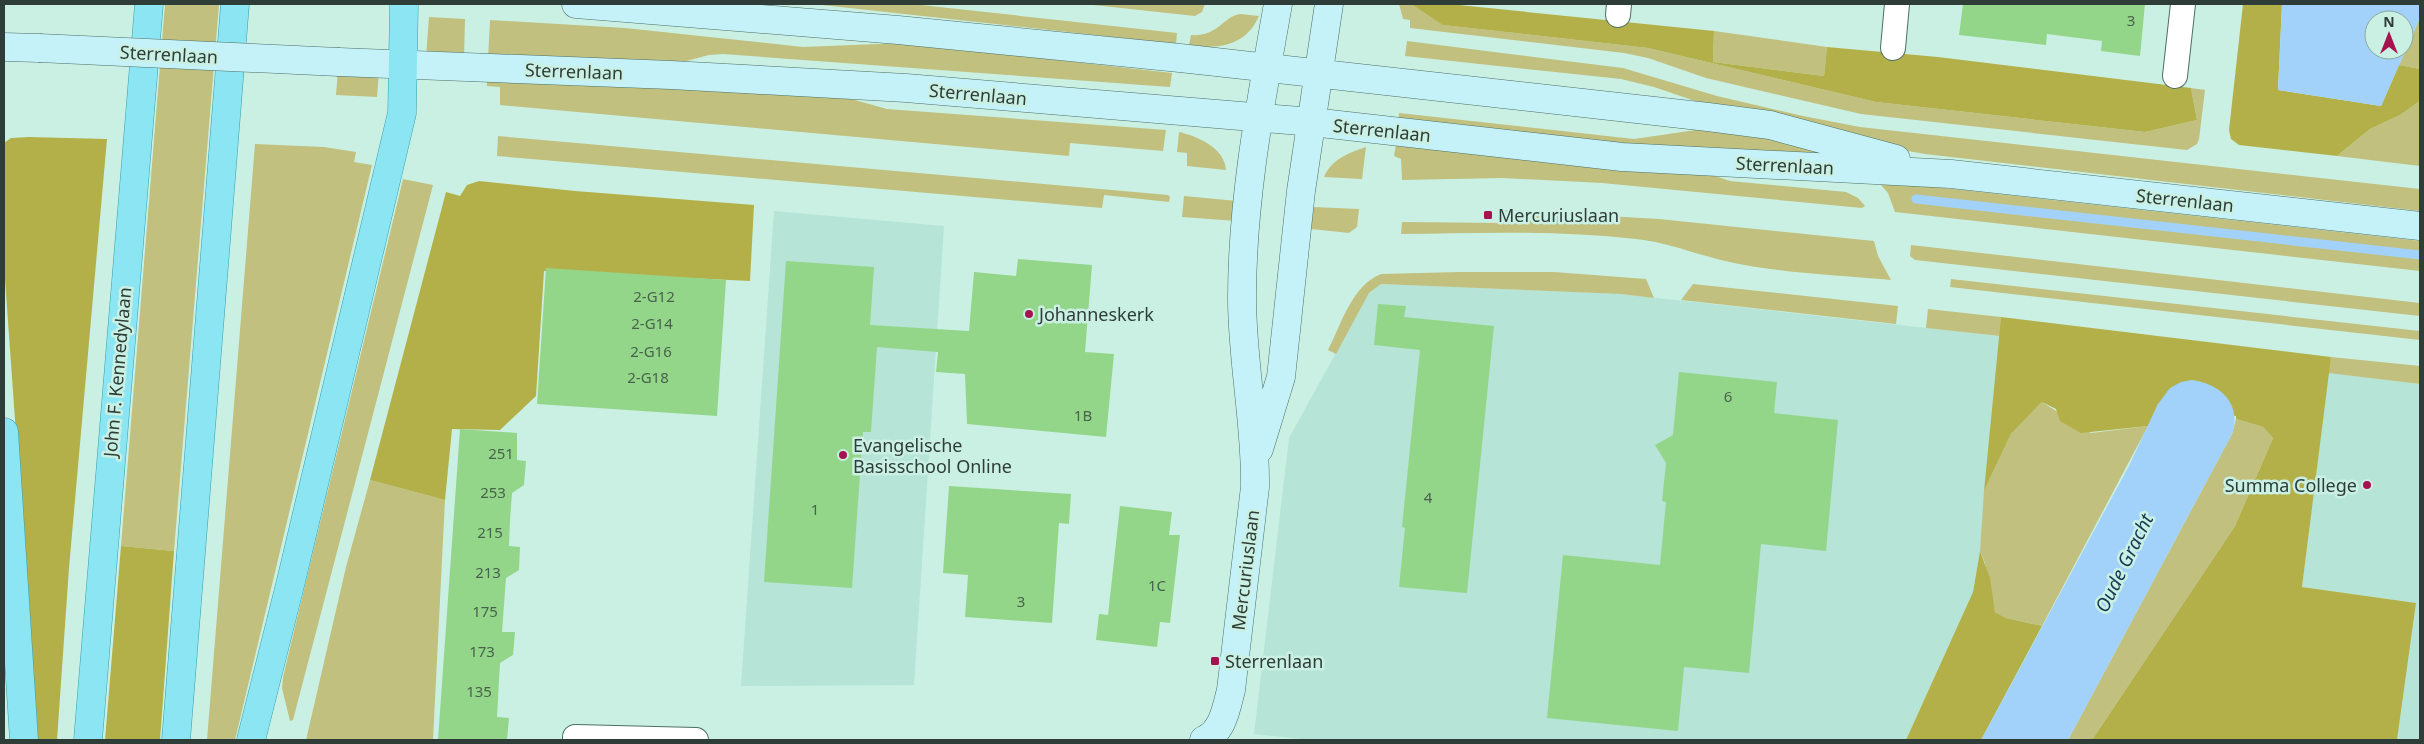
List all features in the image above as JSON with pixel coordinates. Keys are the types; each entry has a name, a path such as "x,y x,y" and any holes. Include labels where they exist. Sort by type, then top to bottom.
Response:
{"main road":[{"name":"John F. Kennedylaan","path":"88,740 149,4"},
{"path":"176,740 235,4"},
{"path":"251,740 296,562 402,113 404,4"},
{"name":"Sterrenlaan","path":"576,4 898,30 1320,73 1770,125 1951,174"},
{"name":"Mercuriuslaan","path":"1213,739 1225,714 1231,690 1255,487 1256,460 1246,374 1242,298 1247,187 1278,4"},
{"name":"Mercuriuslaan","path":"1256,460 1281,377 1301,191 1329,4"},
{"name":"Sterrenlaan","path":"4,47 671,75 906,88 1312,122 1622,157 1951,174 2420,226"},
{"path":"4,432 24,740"}],"street":[{"path":"1893,48 1897,4"},
{"path":"2175,76 2183,4"},
{"path":"575,740 575,737 696,740"}],"shaded area":[{"path":"165,4 219,4 174,551 121,546"},
{"path":"813,4 912,4 1177,33 1176,44"},
{"path":"1084,4 1205,4 1202,12 1195,16"},
{"path":"1399,4 1411,4 1444,25 1648,48 1876,102 2145,132 2197,120 2191,88 2205,90 2199,139 2197,144 2187,150 1861,114 1706,78 1648,58 1624,53 1410,28 1410,20 1403,19"},
{"path":"1411,4 1449,4 1714,31 1713,62 1824,76 1827,47 1938,57 2191,88 2197,120 2145,132 1876,102 1648,48 1443,25"},
{"path":"2243,4 2282,4 2278,90 2381,106 2399,65 2420,69 2420,101 2400,115 2370,129 2337,156 2239,145 2231,139 2229,130"},
{"path":"1240,14 1259,16 1247,34 1221,46 1189,46 1191,35 1208,33"},
{"path":"429,17 465,19 464,59 426,57"},
{"path":"2420,18 2420,69 2399,65 2401,60 2414,60 2414,31"},
{"path":"490,20 625,28 803,47 903,43 1172,73 1170,87 723,54 709,55 679,63 488,59"},
{"path":"1714,31 1827,47 1824,76 1713,62"},
{"path":"1407,41 1623,68 1717,96 1860,127 2420,189 2420,211 1925,154 1885,147 1701,103 1654,87 1621,79 1405,56"},
{"path":"338,70 379,72 377,97 336,95"},
{"path":"487,79 830,93 887,109 1166,130 1163,151 1070,143 1069,156 500,105 500,87 487,86"},
{"path":"2420,101 2420,166 2337,156 2370,129 2400,115"},
{"path":"1399,113 1634,139 1696,130 1738,129 1853,162 1641,151 1398,124"},
{"path":"1179,132 1209,144 1221,155 1226,170 1187,166 1187,153 1177,152"},
{"path":"498,136 1168,195 1170,197 1169,202 1104,195 1102,208 497,156"},
{"path":"11,138 107,139 69,568 57,740 38,740 4,266 4,143"},
{"path":"255,144 324,147 356,152 354,162 372,165 235,740 207,740"},
{"path":"1396,144 1709,174 1730,181 1846,192 1858,198 1865,206 1862,208 1602,183 1503,178 1402,180 1401,159 1394,156"},
{"path":"1366,147 1362,179 1324,177 1336,161 1347,154"},
{"path":"403,179 433,185 293,720 290,721 282,688 283,677"},
{"path":"479,181 575,191 754,205 750,281 544,271 536,396 500,430 452,429 445,500 370,480 446,192 460,196 467,185"},
{"path":"1890,182 2420,241 2420,271 1895,212 1888,193 1880,184"},
{"path":"1184,196 1237,201 1236,221 1182,217"},
{"path":"1313,207 1359,209 1357,227 1349,233 1311,229"},
{"path":"1503,210 1659,219 1874,241 1878,256 1891,280 1762,268 1721,260 1658,243 1607,236 1518,233 1401,234 1402,222 1502,223"},
{"name":"Evangelische Basisschool Online","path":"774,211 944,226 914,685 741,686"},
{"path":"1911,245 2420,303 2420,316 1915,260 1910,256"},
{"path":"1554,272 1646,279 1654,298 1621,294 1381,284 1369,293 1336,354 1328,350 1348,307 1362,287 1371,279 1381,274"},
{"path":"1951,279 2420,331 2420,340 1950,287"},
{"path":"1381,284 1621,294 2000,336 1980,551 1973,592 1906,740 1311,740 1254,734 1289,438 1369,293"},
{"path":"1693,284 1898,306 1896,324 1681,300"},
{"path":"1928,309 2001,317 2000,336 1926,328"},
{"path":"2001,317 2331,357 2302,587 2416,603 2397,740 2092,740 2235,526 2273,438 2263,427 2236,419 2236,416 2158,404 2148,426 2081,433 2060,421 2056,409 2042,402 2011,434 1984,491"},
{"path":"2331,357 2420,366 2420,384 2328,373"},
{"name":"Summa College","path":"2328,373 2420,384 2420,740 2397,740 2416,603 2302,587"},
{"path":"2042,402 2091,433 2148,426 2042,626 2006,618 1995,612 1985,563 1980,551 1984,491 2011,434"},
{"path":"2236,419 2263,427 2273,438 2235,526 2092,740 2068,740 2232,434"},
{"path":"370,480 445,500 433,740 306,740 346,567"},
{"path":"121,546 174,551 160,740 105,740"},
{"path":"1980,551 1990,578 1995,612 2006,618 2042,626 1981,740 1906,740 1973,592"}],"water":[{"path":"2282,4 2420,4 2420,18 2414,32 2414,10 2364,10 2364,60 2401,60 2381,106 2278,90"},
{"name":"Oude Gracht","path":"2192,380 2212,386 2227,397 2234,413 2232,434 2068,740 1981,740 2129,466 2158,404 2170,388 2181,382"}],"building":[{"path":"1963,4 2145,4 2140,56 2101,51 2102,41 2047,34 2046,45 1959,35"},
{"path":"1018,259 1092,265 1085,352 1114,354 1106,437 967,424 965,374 936,372 938,352 877,347 871,432 863,432 852,588 764,582 786,261 874,267 870,325 969,331 974,272 1016,276"},
{"path":"546,268 726,280 717,416 537,404"},
{"path":"1378,304 1406,306 1404,317 1494,326 1467,593 1399,587 1405,528 1402,527 1420,350 1374,345"},
{"path":"1679,372 1777,382 1774,413 1838,420 1826,551 1761,544 1749,673 1684,667 1678,731 1547,718 1563,555 1660,565 1666,502 1662,501 1666,463 1655,445 1673,435"},
{"path":"460,429 517,433 517,460 526,461 524,485 512,493 509,546 520,547 519,570 506,578 502,632 515,632 513,655 500,663 497,717 509,718 507,740 438,740"},
{"path":"949,486 1071,494 1069,524 1059,523 1052,623 965,617 968,575 943,573"},
{"path":"1120,506 1172,512 1169,535 1180,535 1170,623 1160,622 1157,647 1096,640 1099,614 1108,615"}],"waterway":[{"path":"1916,199 2420,255"}],"place":[{"name":"Mercuriuslaan","path":"1488,215"},
{"name":"Johanneskerk","path":"1029,314"},
{"name":"Evangelische Basisschool Online","path":"843,455"},
{"name":"Summa College","path":"2367,485"},
{"name":"Sterrenlaan","path":"1215,661"}]}
